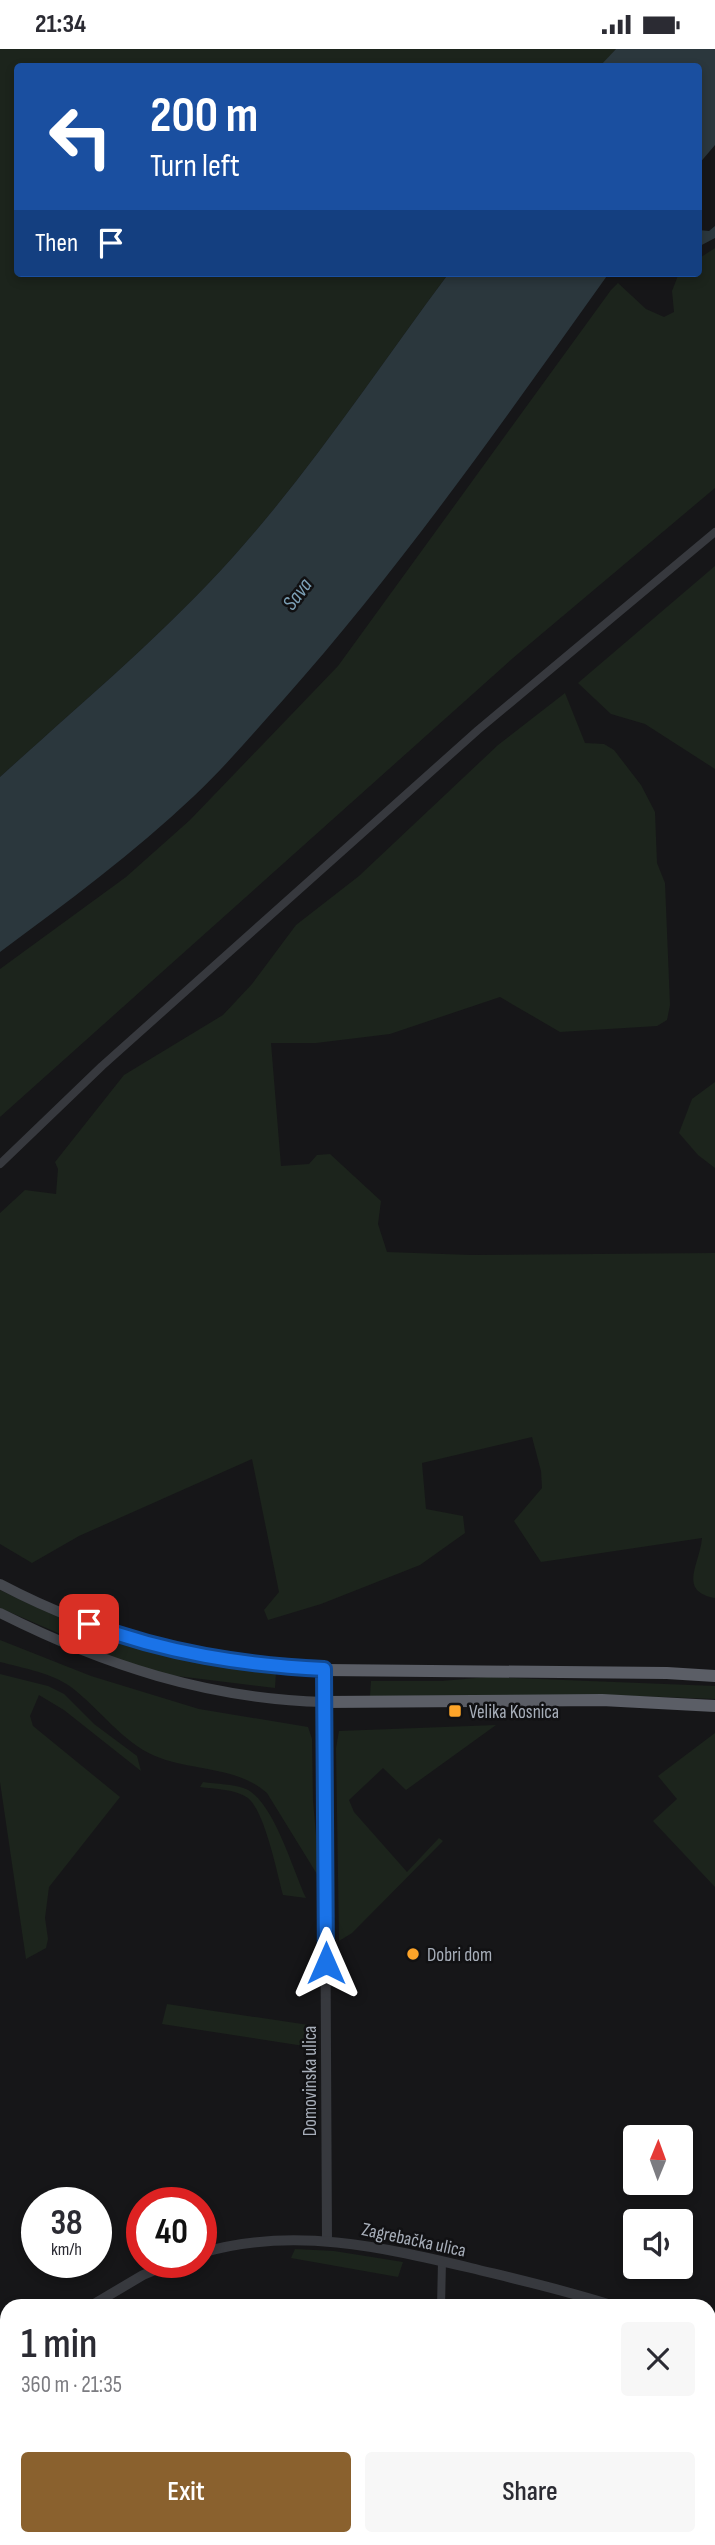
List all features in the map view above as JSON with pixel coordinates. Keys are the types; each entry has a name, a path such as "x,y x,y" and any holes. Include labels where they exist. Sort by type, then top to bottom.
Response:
{"highway":[{"path":"324,1669 667,1673 715,1677"},
{"path":"324,1702 602,1700 715,1706"}],"main road":[{"path":"0,1584 89,1624 161,1648 255,1665 324,1669"},
{"path":"0,1613 104,1660 171,1682 272,1701 324,1702"}],"street":[{"path":"0,1164 102,1066 478,730 715,532"},
{"name":"Domovinska ulica","path":"324,1669 327,2241"},
{"name":"Zagrebačka ulica","path":"217,2250 262,2240 327,2241 442,2262 586,2299"},
{"path":"441,2299 442,2262"},
{"path":"102,2299 138,2278"}],"shaded area":[{"path":"0,49 616,49 604,63 14,63 14,277 446,277 317,454 233,557 148,643 0,777"},
{"path":"715,248 715,488 513,658 0,1117 0,969 126,877 190,820 338,666 611,290 618,283 646,309 664,317 674,312 672,291 677,277 702,277 702,256"},
{"path":"715,566 715,769 645,724 611,714 578,683"},
{"path":"565,693 585,743 604,744 614,750 641,785 655,812 657,863 665,883 670,1005 667,1020 657,1026 560,1032 500,997 390,1034 316,1043 271,1043 281,1166 309,1164 317,1155 330,1154 381,1201 378,1224 387,1252 471,1255 715,1253 715,1598 703,1594 694,1583 702,1538 541,1562 514,1521 542,1488 541,1471 532,1437 422,1463 426,1509 463,1516 465,1533 420,1565 321,1604 268,1620 264,1610 279,1592 252,1459 79,1536 32,1563 0,1544 0,1213 25,1190 56,1194 58,1169 55,1162 124,1075 223,1015 252,984 296,925 359,876 498,745"},
{"path":"715,1082 715,1168 698,1155 679,1133 692,1099"},
{"path":"0,1590 68,1621 134,1645 203,1661 276,1672 275,1688 169,1675 130,1664 0,1608"},
{"path":"0,1640 91,1676 199,1709 308,1727 312,1739 313,1801 320,1879 267,1793 255,1784 228,1773 169,1761 143,1750 63,1682 37,1671 0,1662"},
{"path":"0,1674 48,1686 64,1694 94,1724 137,1756 141,1771 64,1710 39,1695 30,1716 33,1726 120,1797 49,1887 45,1918 48,1939 46,1948 26,1959 0,1782"},
{"path":"487,1677 715,1686 715,1699 610,1695 370,1696 371,1681 442,1681"},
{"path":"496,1725 406,1790 383,1768 349,1800 354,1812 407,1872 439,1838 443,1841 352,1933 339,1941 336,1748 339,1731"},
{"path":"715,1733 715,1887 653,1821 677,1799 658,1776"},
{"path":"203,1782 241,1787 256,1796 282,1838 306,1898 283,1895 265,1829 248,1798 231,1791 200,1787"},
{"path":"167,2004 309,2025 304,2046 162,2024"},
{"path":"295,2249 334,2251 403,2262 398,2277 291,2258"}],"water":[{"path":"616,49 715,49 715,145 702,160 702,63 603,63"},
{"path":"715,226 715,238 702,245 702,230 709,231"},
{"name":"Sava","path":"446,277 606,277 412,544 328,648 240,748 194,796 148,838 0,952 0,777 148,643 206,586 262,523 317,454"}],"place":[{"name":"Velika Kosnica","path":"455,1711"},
{"name":"Dobri dom","path":"413,1954"}],"route":[{"path":"89,1624 140,1642 205,1658 255,1665 324,1669 326,1963"}]}
